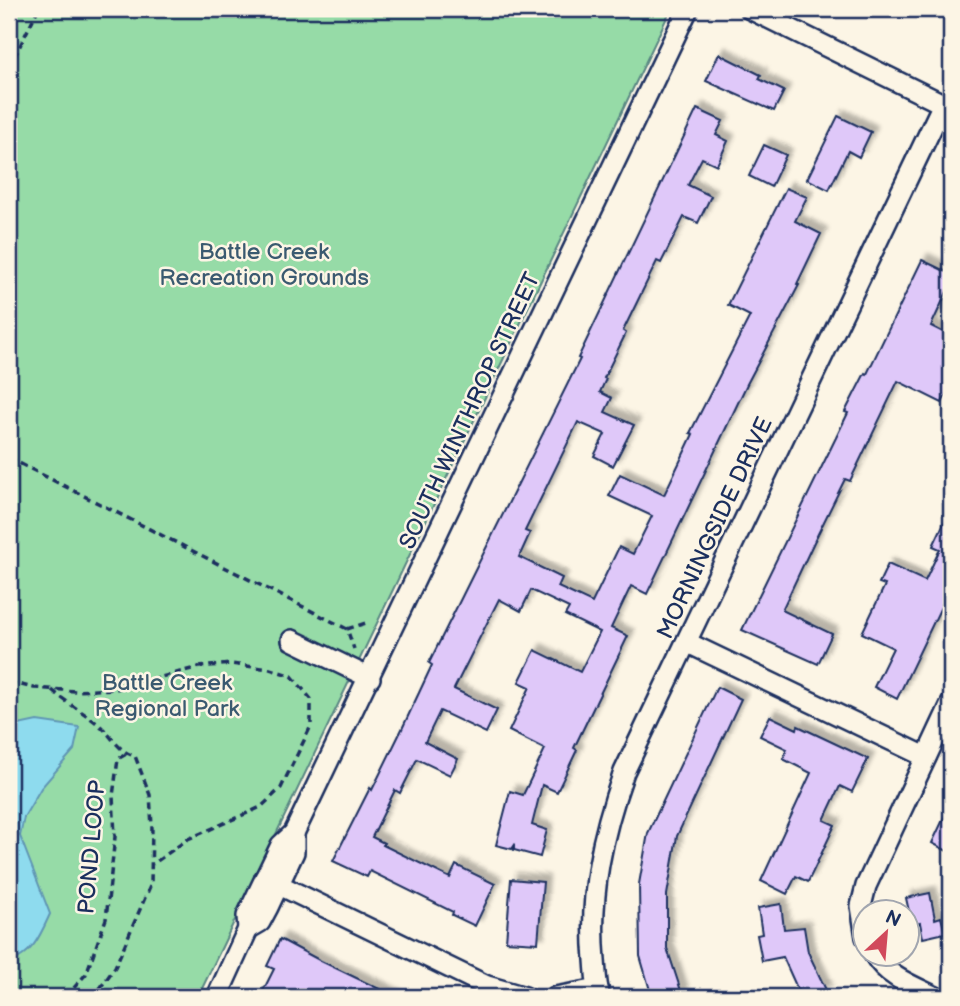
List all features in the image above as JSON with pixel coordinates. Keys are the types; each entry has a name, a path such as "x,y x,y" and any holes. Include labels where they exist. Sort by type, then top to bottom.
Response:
{"street":[{"name":"SOUTH WINTHROP STREET","path":"217,997 248,929 247,916 271,881 281,845 295,833 688,9"},
{"path":"750,9 947,106"},
{"name":"MORNINGSIDE DRIVE","path":"599,993 594,944 598,859 608,817 624,772 947,106"},
{"path":"292,640 370,678"},
{"path":"688,643 926,757"},
{"path":"863,898 866,886 951,704"},
{"path":"271,881 487,986 525,997"},
{"path":"885,968 899,979 936,997"},
{"path":"555,997 599,993"}],"path":[{"path":"9,68 38,9"},
{"path":"9,458 347,629 355,652"},
{"path":"347,629 369,622"},
{"path":"9,682 34,688 116,689 199,667 231,664 270,669 292,676 311,699 311,726 281,788 261,807 188,838 153,864"},
{"name":"POND LOOP","path":"51,689 100,725 126,754 118,759 113,796 115,837 106,919 86,974 66,997"},
{"path":"94,997 115,967 151,884 153,864 150,795 135,756 126,754"}],"green space":[{"name":"Battle Creek Recreation Grounds","path":"9,9 671,9 198,997 9,997"}],"water":[{"path":"37,721 79,727 74,750 41,788 24,817 20,836 50,914 30,949 9,963 9,727"}],"building":[{"path":"719,54 761,75 759,79 784,91 774,111 706,81"},
{"path":"697,109 723,121 716,135 728,141 717,165 702,158 688,185 711,196 698,223 684,217 661,263 657,261 623,331 626,333 600,392 612,398 605,412 634,425 613,466 594,456 605,434 578,422 525,531 530,533 519,557 562,578 558,587 592,603 619,547 633,554 652,516 609,496 620,474 664,495 693,434 690,433 750,316 728,305 786,188 807,197 795,221 821,234 797,284 799,285 747,384 647,594 631,586 611,628 628,636 574,748 577,750 557,792 542,785 532,825 547,830 540,857 514,850 514,846 512,849 496,845 510,791 523,795 545,749 509,731 530,687 519,682 535,650 580,672 600,632 565,615 569,608 531,590 521,611 499,599 454,689 497,710 486,733 440,711 425,742 458,759 450,775 417,759 400,793 395,790 372,837 450,878 456,865 495,884 475,926 452,915 453,912 370,871 367,877 333,861 402,729 432,665 429,663 580,359 578,358"},
{"path":"838,116 871,132 859,157 848,151 829,190 807,179"},
{"path":"764,145 786,155 771,187 749,176"},
{"path":"922,260 951,274 951,283 931,326 951,336 951,385 942,403 898,381 850,481 845,479 814,542 782,610 832,634 818,664 742,630 848,413 845,412 865,373 867,374"},
{"path":"951,508 951,586 897,699 874,687 893,648 862,633 885,585 879,583 888,564 925,581 940,549 933,546"},
{"path":"717,687 741,699 677,836 667,895 667,948 683,997 652,997 640,956 639,884 648,833"},
{"path":"770,716 868,759 852,792 840,786 824,820 835,825 808,882 796,876 787,894 761,881 811,773 783,759 787,749 760,736"},
{"path":"951,803 951,853 932,843"},
{"path":"511,879 543,882 538,943 506,941"},
{"path":"930,893 935,919 941,917 945,933 923,938 922,898 906,898"},
{"path":"781,904 784,929 804,927 808,952 826,990 810,997 801,997 783,957 762,961 757,935 762,934 758,908"},
{"path":"280,939 396,997 260,997 274,969 267,966"}],"park label":[{"name":"Battle Creek Regional Park","path":"167,696"}]}
